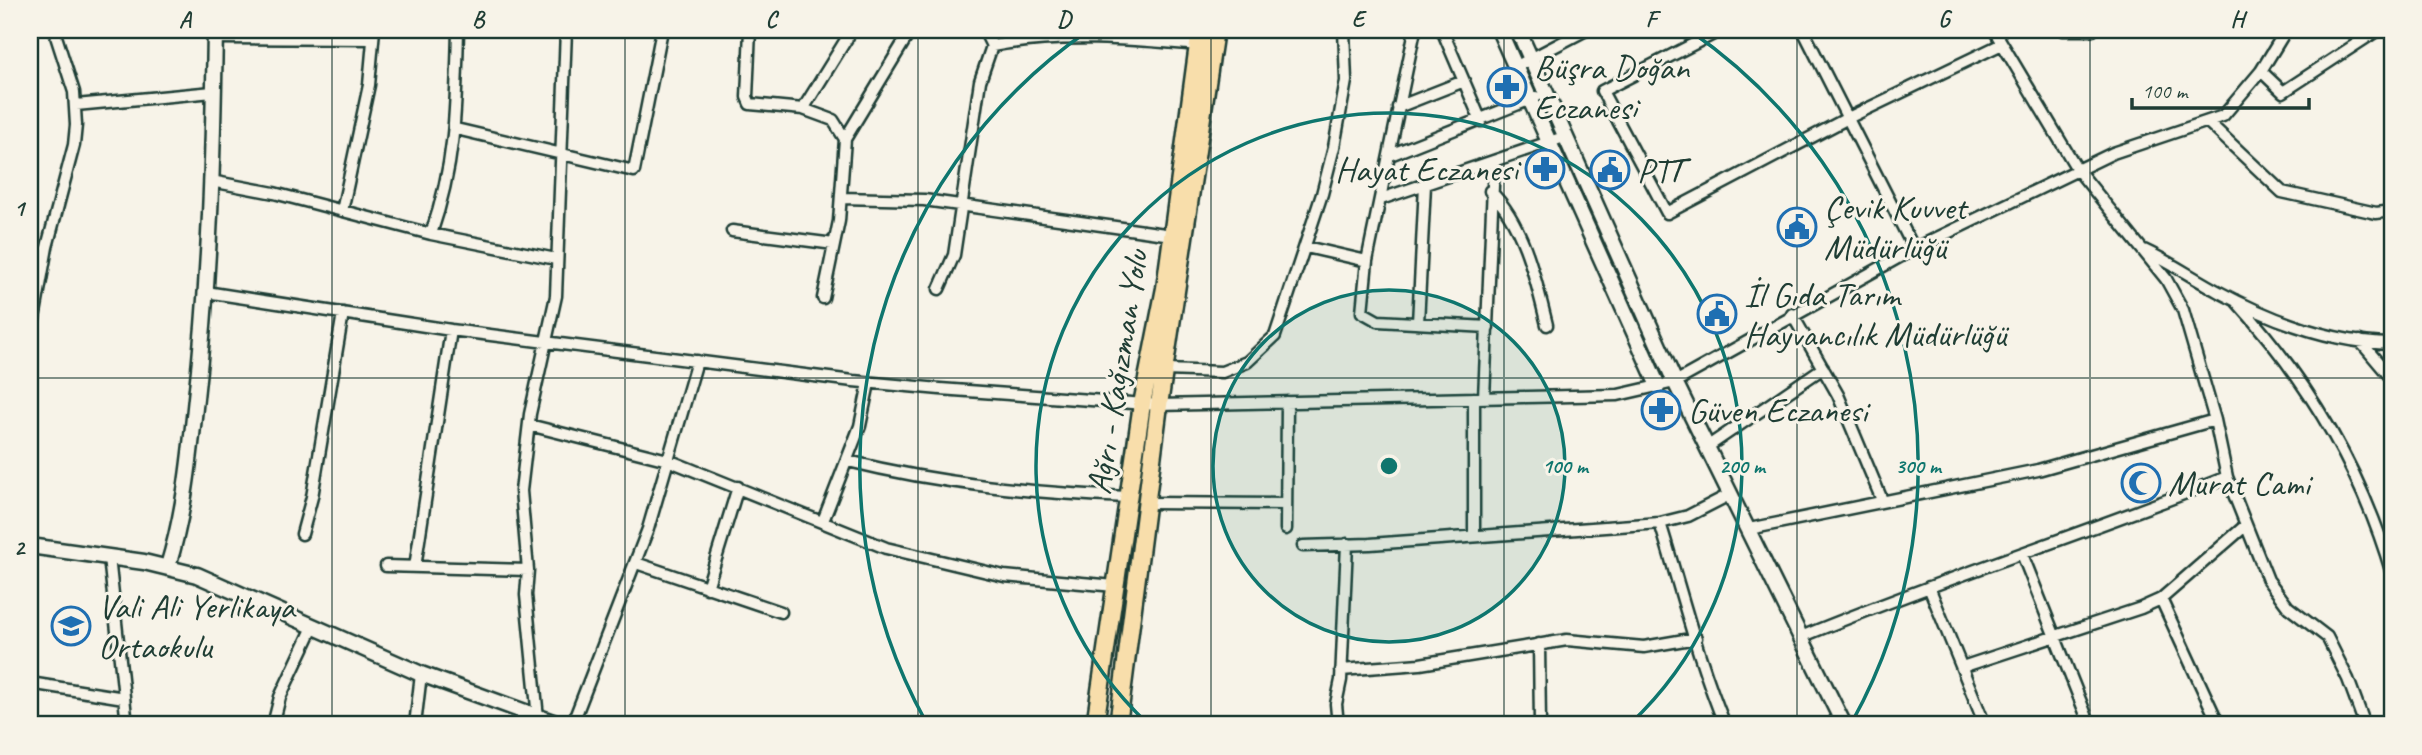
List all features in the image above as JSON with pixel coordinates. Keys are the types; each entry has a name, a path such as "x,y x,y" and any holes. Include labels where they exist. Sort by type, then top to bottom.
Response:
{"main road":[{"name":"Ağrı - Kağızman Yolu","path":"1118,725 1159,405 1215,30"},
{"name":"Ağrı - Kağızman Yolu","path":"1095,725 1142,404 1172,235 1200,37"}],"street":[{"path":"30,341 47,247 74,145 76,105 54,30"},
{"path":"431,234 447,184 456,129 458,30"},
{"path":"538,718 526,595 528,570 521,491 528,425 555,296 566,30"},
{"path":"456,129 634,171 662,30"},
{"path":"750,30 747,97 750,104 803,109 833,120 845,139"},
{"path":"803,109 852,30"},
{"path":"823,298 841,198 845,139 911,30"},
{"path":"939,289 954,255 959,205 980,81 992,46 984,30"},
{"path":"1165,370 1223,372 1247,362 1275,335 1306,247 1331,159 1348,59 1344,30"},
{"path":"1415,30 1360,304 1366,317 1378,321 1488,327"},
{"path":"1442,30 1481,121"},
{"path":"1499,30 1523,63 1675,382 1801,637 1840,724"},
{"path":"1518,30 1523,63"},
{"path":"1721,30 1602,91 1667,213 1848,118 2002,44"},
{"path":"1804,30 1914,249"},
{"path":"1994,30 2077,169 2166,279 2183,310 2215,420 2227,477 2268,580 2288,607 2327,637 2359,704 2365,725"},
{"path":"2063,30 2093,30"},
{"path":"206,292 451,330 869,383 1142,404 1618,395 1675,382 1914,249 2077,169 2113,153 2208,122 2230,109 2261,71 2286,30"},
{"path":"2261,71 2283,92 2378,30"},
{"path":"1523,63 1580,31"},
{"path":"168,566 185,499 206,292 215,34 374,35 366,97 342,211"},
{"path":"992,46 1129,35 1200,37"},
{"path":"1398,107 1464,81"},
{"path":"76,105 213,92"},
{"path":"1390,155 1481,121 1538,96"},
{"path":"2208,122 2282,192 2376,213 2392,211"},
{"path":"1381,199 1558,139"},
{"path":"1558,139 1658,386"},
{"path":"1474,535 1479,398 1488,327 1490,191 1494,162"},
{"path":"211,181 431,234 556,259"},
{"path":"1418,323 1425,185"},
{"path":"1490,191 1505,204 1526,251 1547,325"},
{"path":"841,198 924,200 1172,235"},
{"path":"732,231 834,244"},
{"path":"1306,247 1367,261"},
{"path":"2139,247 2235,300 2278,320 2360,341 2392,344"},
{"path":"2235,300 2281,354 2315,402 2353,471 2392,574"},
{"path":"302,534 312,497 343,313"},
{"path":"1793,314 1824,368 1882,500"},
{"path":"415,567 451,330"},
{"path":"2360,341 2392,379"},
{"path":"572,725 636,563 696,361"},
{"path":"1707,447 1824,368"},
{"path":"823,521 848,461 869,383"},
{"path":"1286,529 1287,402"},
{"path":"1749,529 2038,470 2215,420"},
{"path":"528,425 668,460 886,548 1004,576 1115,586"},
{"path":"848,461 953,483 1047,494 1128,497"},
{"path":"1801,637 2227,477"},
{"path":"707,588 738,487"},
{"path":"1303,545 1660,523 1688,516 1731,494"},
{"path":"1148,503 1285,504"},
{"path":"1660,523 1696,638 1701,664 1725,725"},
{"path":"1962,667 2161,599 2245,526"},
{"path":"1338,725 1336,704 1341,670 1348,544"},
{"path":"30,546 168,566 197,575 421,674 561,725"},
{"path":"2022,554 2090,725"},
{"path":"109,556 127,725"},
{"path":"636,563 781,612"},
{"path":"386,566 528,570"},
{"path":"1929,587 1985,725"},
{"path":"2161,599 2219,725"},
{"path":"272,725 280,697 314,625"},
{"path":"1341,670 1420,664 1567,640 1644,647 1696,638"},
{"path":"1539,644 1540,725"},
{"path":"415,725 421,674"},
{"path":"30,683 124,698"}],"place":[{"name":"Büşra Doğan Eczanesi","path":"1507,87"},
{"name":"Hayat Eczanesi","path":"1545,169"},
{"name":"PTT","path":"1610,170"},
{"name":"Çevik Kuvvet Müdürlüğü","path":"1797,227"},
{"name":"İl Gıda Tarım Hayvancılık Müdürlüğü","path":"1717,314"},
{"name":"Güven Eczanesi","path":"1661,410"},
{"name":"Murat Cami","path":"2141,483"},
{"name":"Vali Ali Yerlikaya Ortaokulu","path":"71,626"}]}
